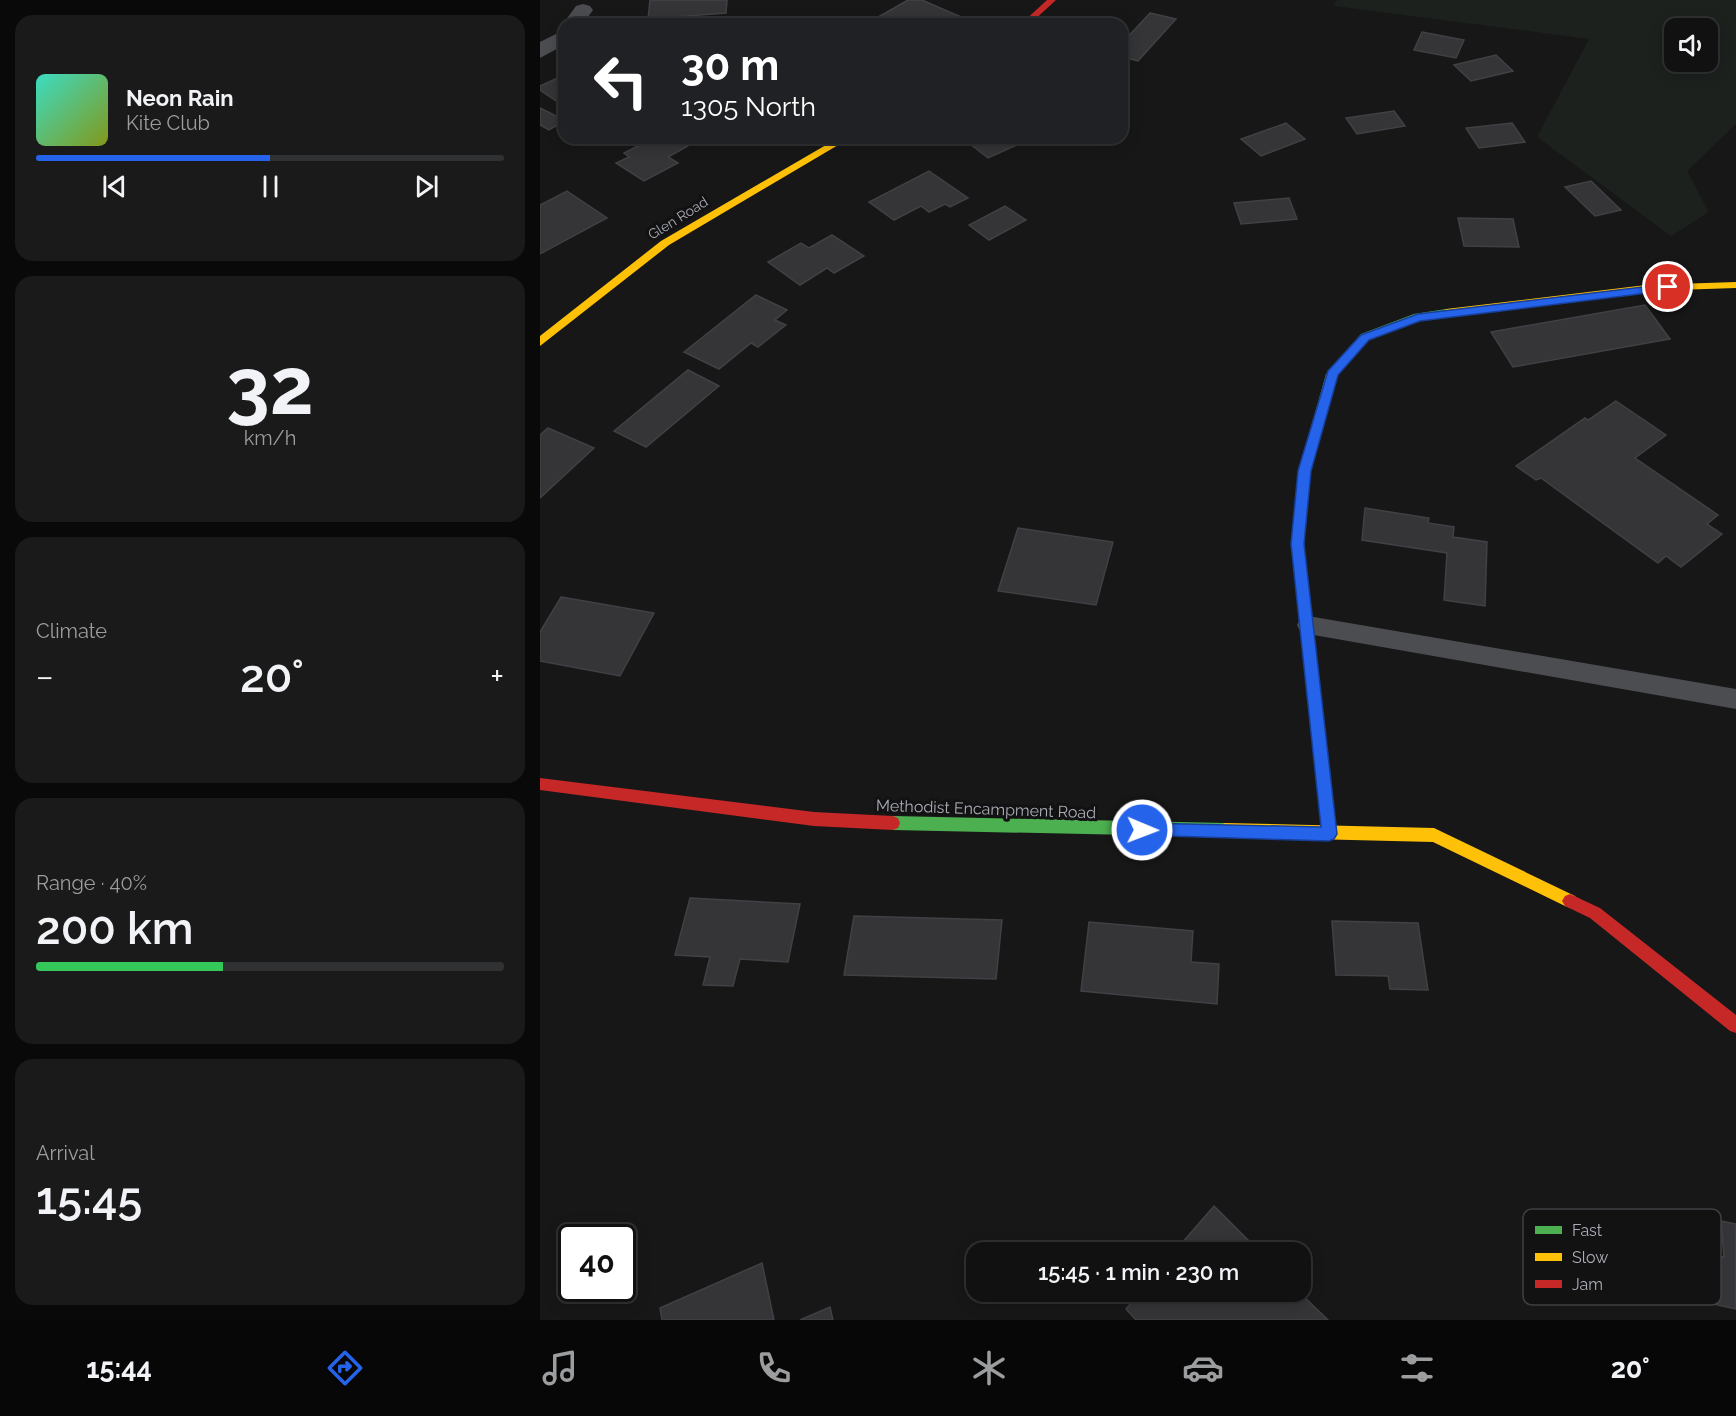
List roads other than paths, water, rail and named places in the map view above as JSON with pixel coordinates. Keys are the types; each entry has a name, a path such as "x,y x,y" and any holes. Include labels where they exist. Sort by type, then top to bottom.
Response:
{"street":[{"path":"1031,18 1052,0"},
{"path":"540,52 558,42"},
{"name":"Glen Road","path":"540,342 665,243 835,144"},
{"path":"1329,834 1298,544 1305,471 1332,374 1365,337 1418,317 1646,288 1736,285"},
{"name":"Methodist Encampment Road","path":"540,784 824,820 1434,835 1595,913 1736,1025"}],"lane":[{"path":"1308,625 1736,699"}]}
